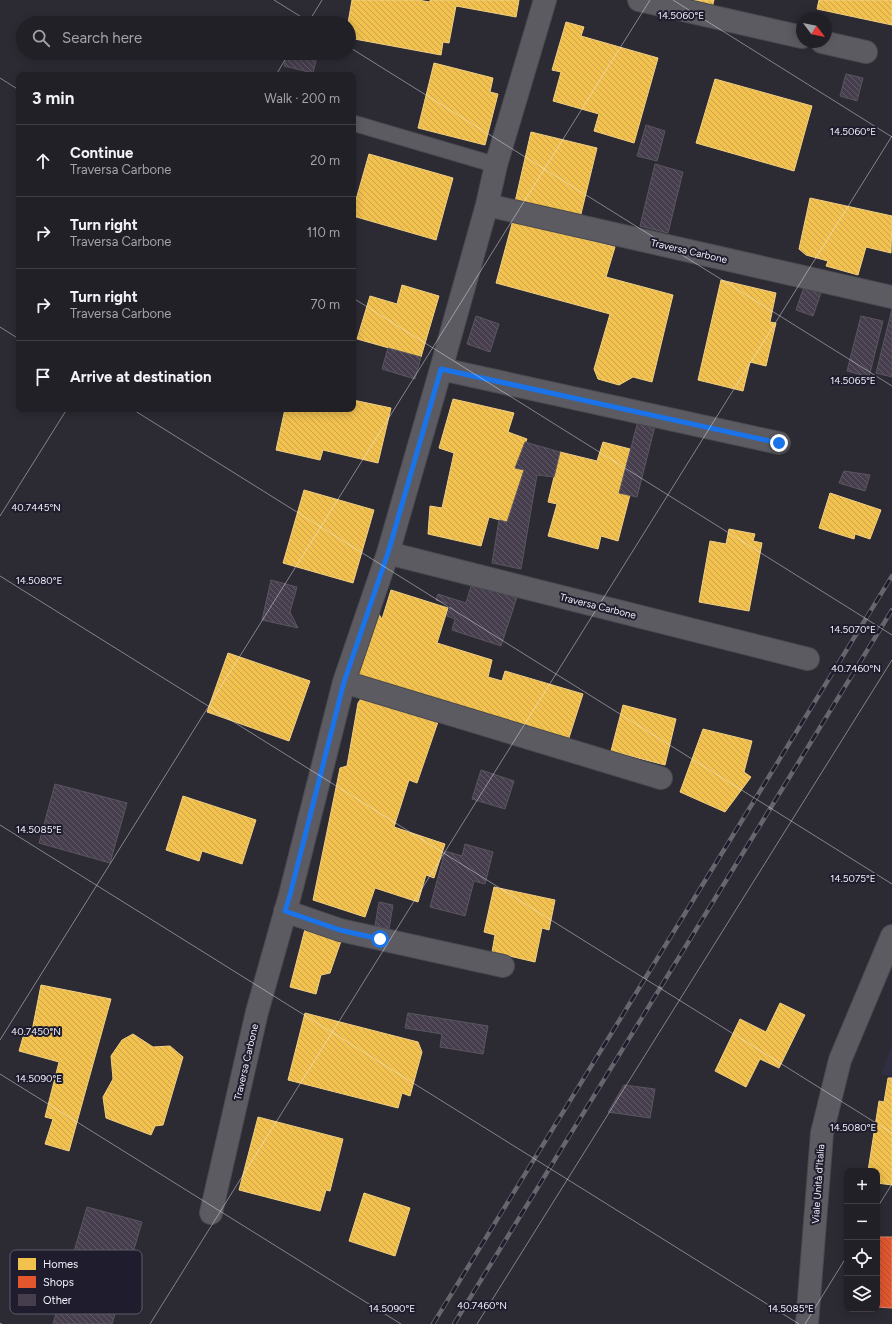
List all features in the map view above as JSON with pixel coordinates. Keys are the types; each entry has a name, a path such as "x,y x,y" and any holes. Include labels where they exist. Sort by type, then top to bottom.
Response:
{"street":[{"name":"Traversa Carbone","path":"210,1213 257,1012 290,895 344,682 388,553 487,204 496,165 545,0"},
{"path":"639,0 796,36"},
{"path":"832,44 866,52"},
{"name":"Traversa Carbone","path":"487,204 892,297"},
{"path":"441,369 779,443"},
{"name":"Traversa Carbone","path":"388,553 808,659"},
{"path":"344,682 661,778"},
{"path":"285,911 347,931 504,966"},
{"name":"Viale Unità d'Italia","path":"807,1324 822,1133 840,1060 892,936"}],"lane":[{"path":"356,124 496,165"}],"shaded area":[{"path":"892,1045 892,1076 881,1075"}],"building: Homes":[{"path":"352,0 418,0 430,2 430,0 519,0 516,17 456,6 449,43 443,42 441,55 356,39 356,16 349,16"},
{"path":"664,0 714,0 711,11"},
{"path":"819,0 892,0 892,25 832,12 817,9"},
{"path":"566,22 584,27 581,36 658,58 634,143 594,131 599,114 553,101 561,72 552,70"},
{"path":"434,63 493,78 490,92 498,94 485,145 418,128"},
{"path":"715,79 812,106 794,171 696,143"},
{"path":"531,132 597,148 580,218 515,202"},
{"path":"369,154 453,178 436,240 356,217 356,200"},
{"path":"810,198 892,216 891,253 866,247 858,275 826,266 828,261 806,255 799,249"},
{"path":"513,220 615,247 606,277 673,295 652,382 633,377 619,385 598,379 594,369 610,314 496,283"},
{"path":"721,280 776,293 770,322 776,323 766,366 750,362 743,391 698,380"},
{"path":"402,285 439,296 421,357 357,339 370,296 397,304"},
{"path":"453,399 514,413 508,432 527,439 515,468 524,470 507,522 489,517 481,546 428,534 430,506 442,508 454,453 439,448"},
{"path":"356,401 391,408 378,463 323,450 320,460 276,450 284,412 356,412"},
{"path":"603,442 630,449 619,493 630,495 618,541 601,536 598,549 548,536 557,504 548,502 560,452 597,461"},
{"path":"304,490 374,510 353,583 283,563"},
{"path":"830,493 881,510 870,539 855,534 854,539 819,528"},
{"path":"729,529 755,534 753,541 762,543 749,611 699,602 710,541 726,544"},
{"path":"391,590 448,608 437,643 492,660 488,677 502,681 505,671 583,694 567,744 358,675 378,613 382,619"},
{"path":"228,653 310,681 289,741 207,712"},
{"path":"364,694 439,719 417,783 409,780 394,827 445,844 434,878 426,875 418,902 375,888 365,917 313,900 340,768 347,766 358,703"},
{"path":"623,705 676,719 665,765 611,751"},
{"path":"703,729 752,741 744,772 751,777 725,812 680,792"},
{"path":"183,796 256,820 242,864 202,851 199,861 166,850"},
{"path":"494,887 555,900 549,930 542,928 535,962 492,952 495,935 484,932"},
{"path":"305,929 341,941 330,973 321,975 316,994 290,987"},
{"path":"41,985 111,999 69,1151 45,1144 53,1119 45,1117 59,1062 19,1051 23,1037 31,1036"},
{"path":"780,1003 805,1015 779,1068 760,1059 746,1087 715,1071 740,1019 766,1032"},
{"path":"305,1013 418,1042 422,1052 410,1096 402,1093 398,1108 288,1080"},
{"path":"133,1034 153,1047 170,1046 183,1057 163,1125 155,1126 151,1135 106,1118 103,1097 113,1079 111,1056 122,1040"},
{"path":"888,1078 892,1078 892,1185 880,1183 880,1168 868,1168 879,1101 884,1102"},
{"path":"258,1117 343,1139 330,1191 326,1190 320,1211 239,1190"},
{"path":"364,1193 410,1208 395,1256 349,1241"}],"building: Shops":[{"path":"880,1237 892,1237 892,1308 880,1307"}],"building: Other":[{"path":"285,60 316,60 313,72 284,66"},
{"path":"846,74 863,78 857,101 840,96"},
{"path":"646,125 665,131 657,161 637,156"},
{"path":"655,164 683,172 668,233 640,226"},
{"path":"805,284 822,290 813,316 796,310"},
{"path":"892,309 892,377 876,373"},
{"path":"476,316 499,324 490,352 467,344"},
{"path":"861,316 883,321 869,377 847,371"},
{"path":"388,348 421,357 415,379 382,369"},
{"path":"638,421 655,426 637,497 619,493"},
{"path":"525,442 560,452 554,477 537,475 521,569 492,563 499,520 507,522 524,470 515,468"},
{"path":"844,471 870,475 865,491 839,483"},
{"path":"271,580 297,587 290,612 298,628 262,620"},
{"path":"472,583 517,597 501,646 452,630 455,619 447,616 451,605 436,600 438,594 466,603"},
{"path":"481,770 514,781 505,809 472,799"},
{"path":"55,784 127,803 110,863 39,843"},
{"path":"465,844 493,852 485,884 474,881 465,916 430,907 445,851 462,856"},
{"path":"379,902 393,905 389,929 375,926"},
{"path":"408,1013 488,1026 483,1054 440,1047 442,1034 405,1028"},
{"path":"624,1085 655,1089 650,1118 608,1112"},
{"path":"87,1207 142,1222 134,1250 74,1250"},
{"path":"56,1314 115,1314 112,1324 53,1324"}],"railway":[{"path":"433,1324 892,576"},
{"path":"454,1324 892,610"}],"route":[{"path":"380,939 340,930 285,911 344,682 388,553 441,369 779,443"}]}
